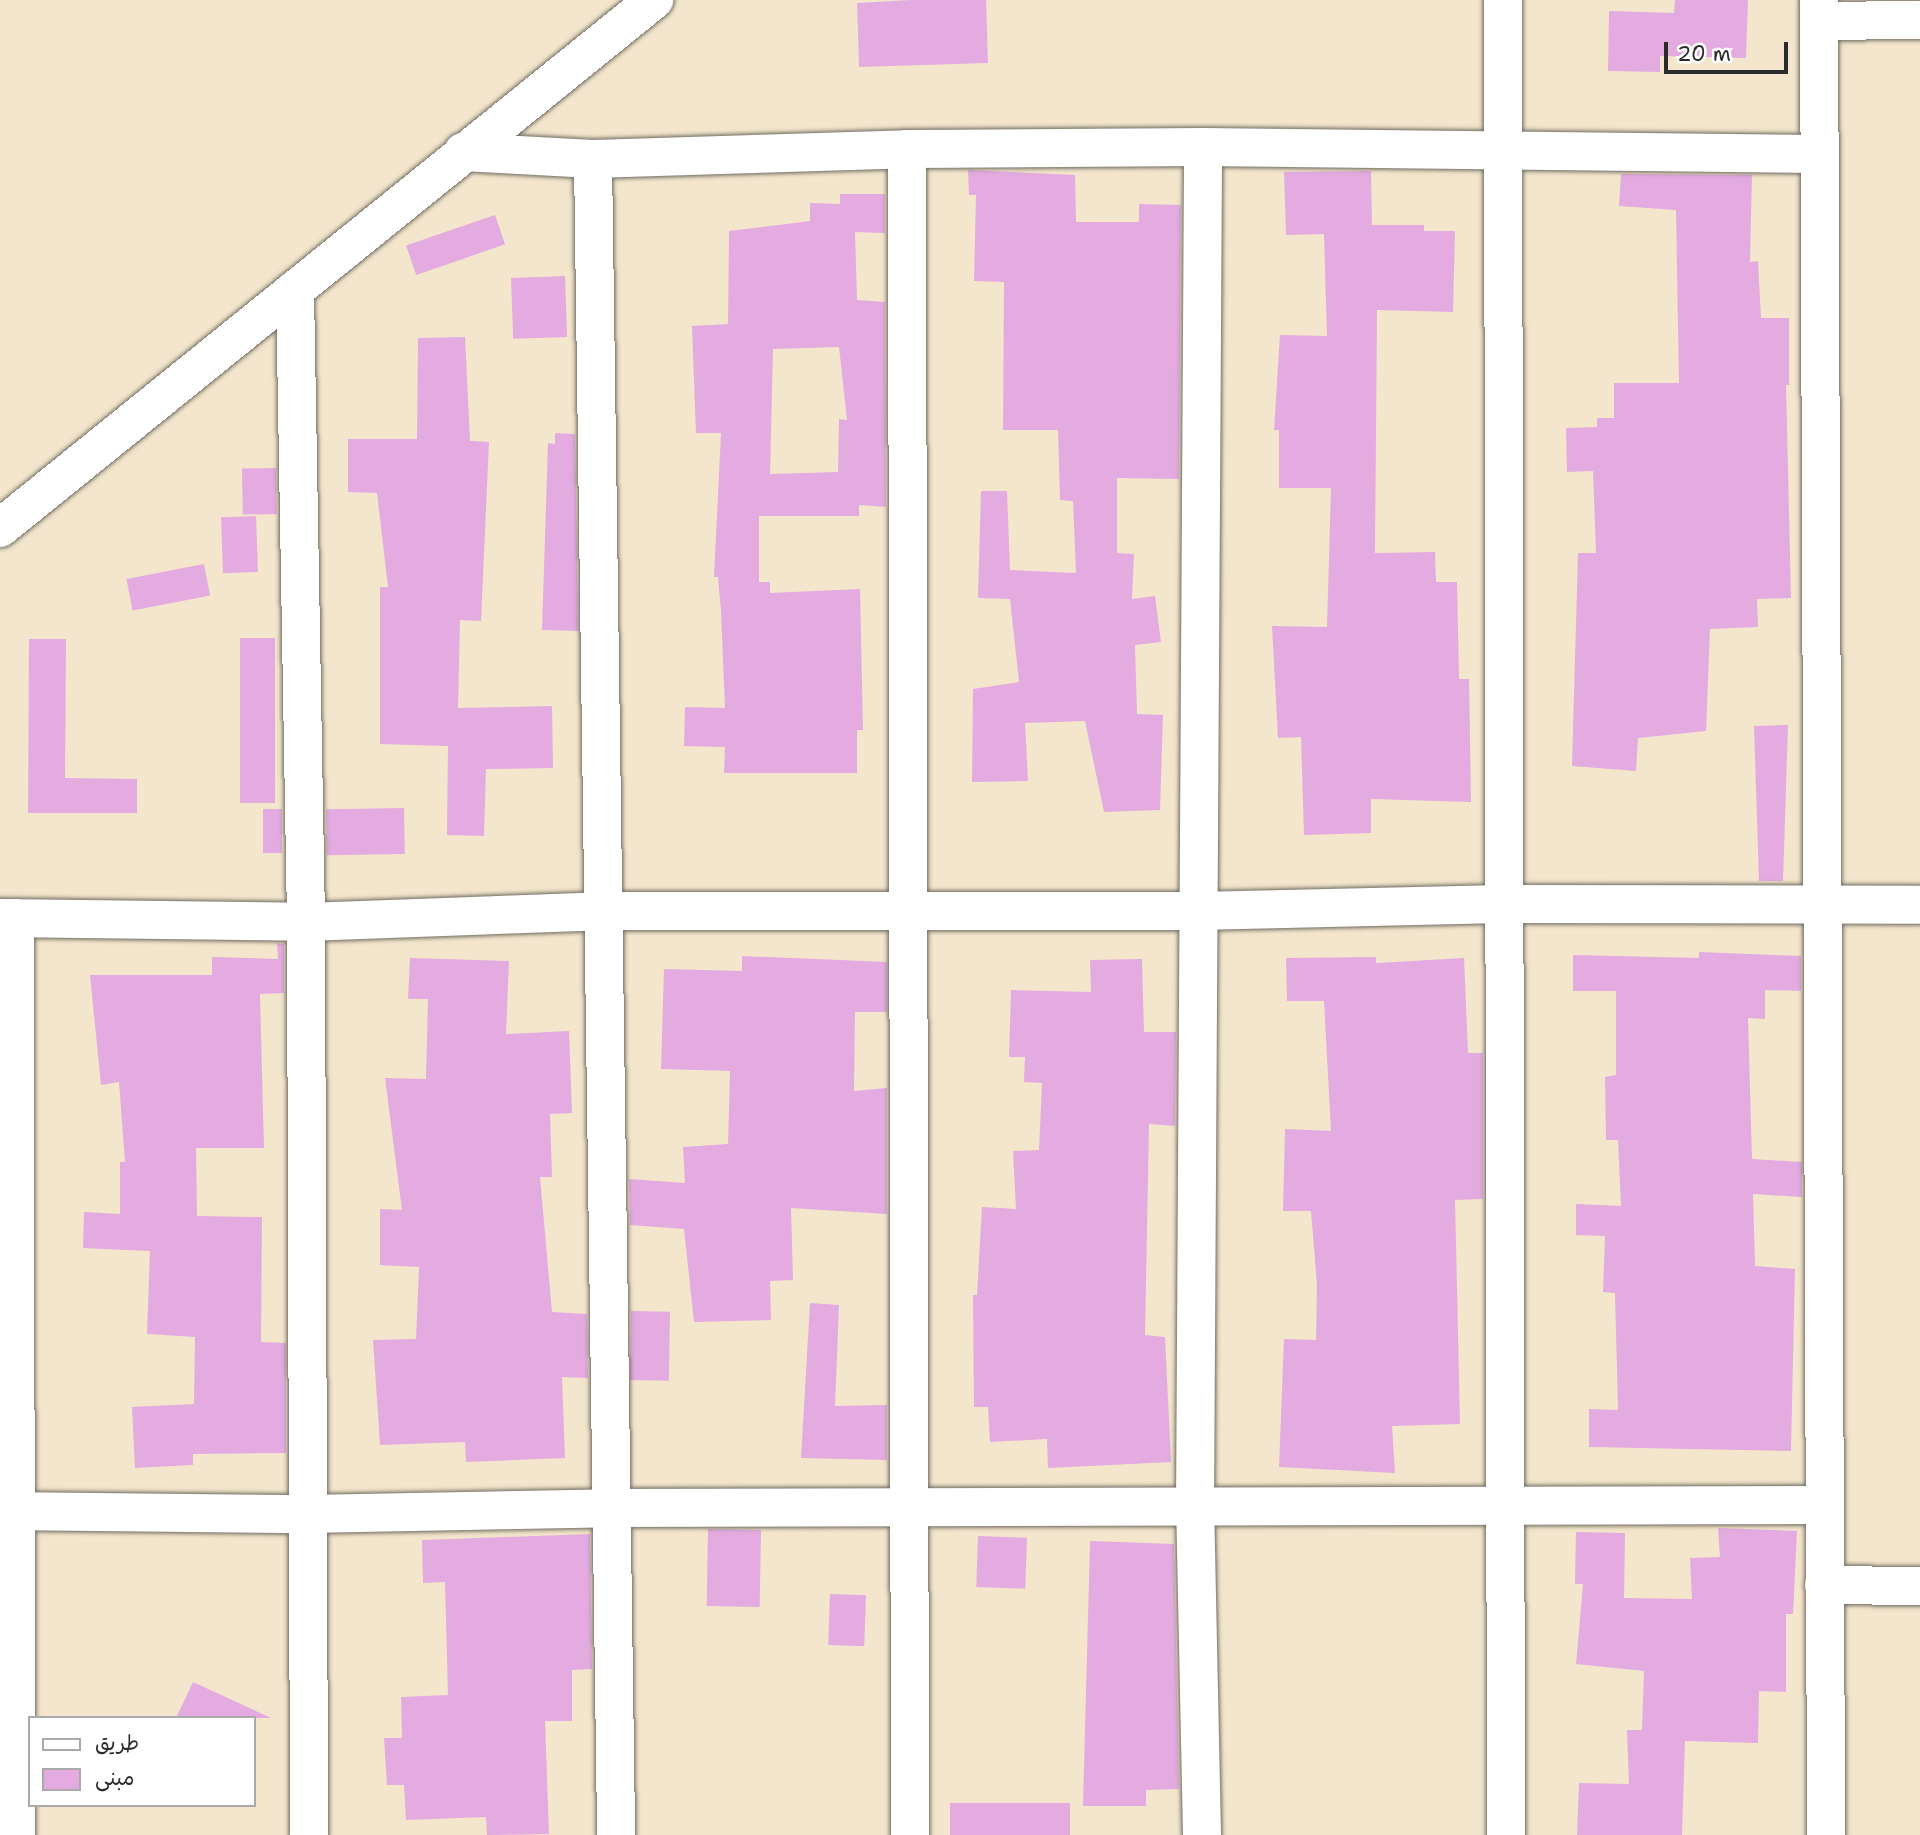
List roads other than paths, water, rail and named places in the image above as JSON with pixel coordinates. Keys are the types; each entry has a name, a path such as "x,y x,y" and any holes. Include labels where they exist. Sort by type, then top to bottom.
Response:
{"street":[{"path":"0,528 654,0"},
{"path":"1503,0 1506,1835"},
{"path":"1826,1835 1820,908 1819,10 1920,20"},
{"path":"463,152 593,159 907,149 1203,147 1818,154"},
{"path":"1202,1835 1195,1509 1203,147"},
{"path":"907,149 910,1835"},
{"path":"593,159 616,1835"},
{"path":"295,290 306,922 309,1835"},
{"path":"16,1835 7,1511 8,918 306,922 602,911 1197,911 1503,904 1820,908 1920,905"},
{"path":"7,1511 307,1514 612,1508 909,1510 1825,1505"},
{"path":"1824,1585 1920,1586"}]}
